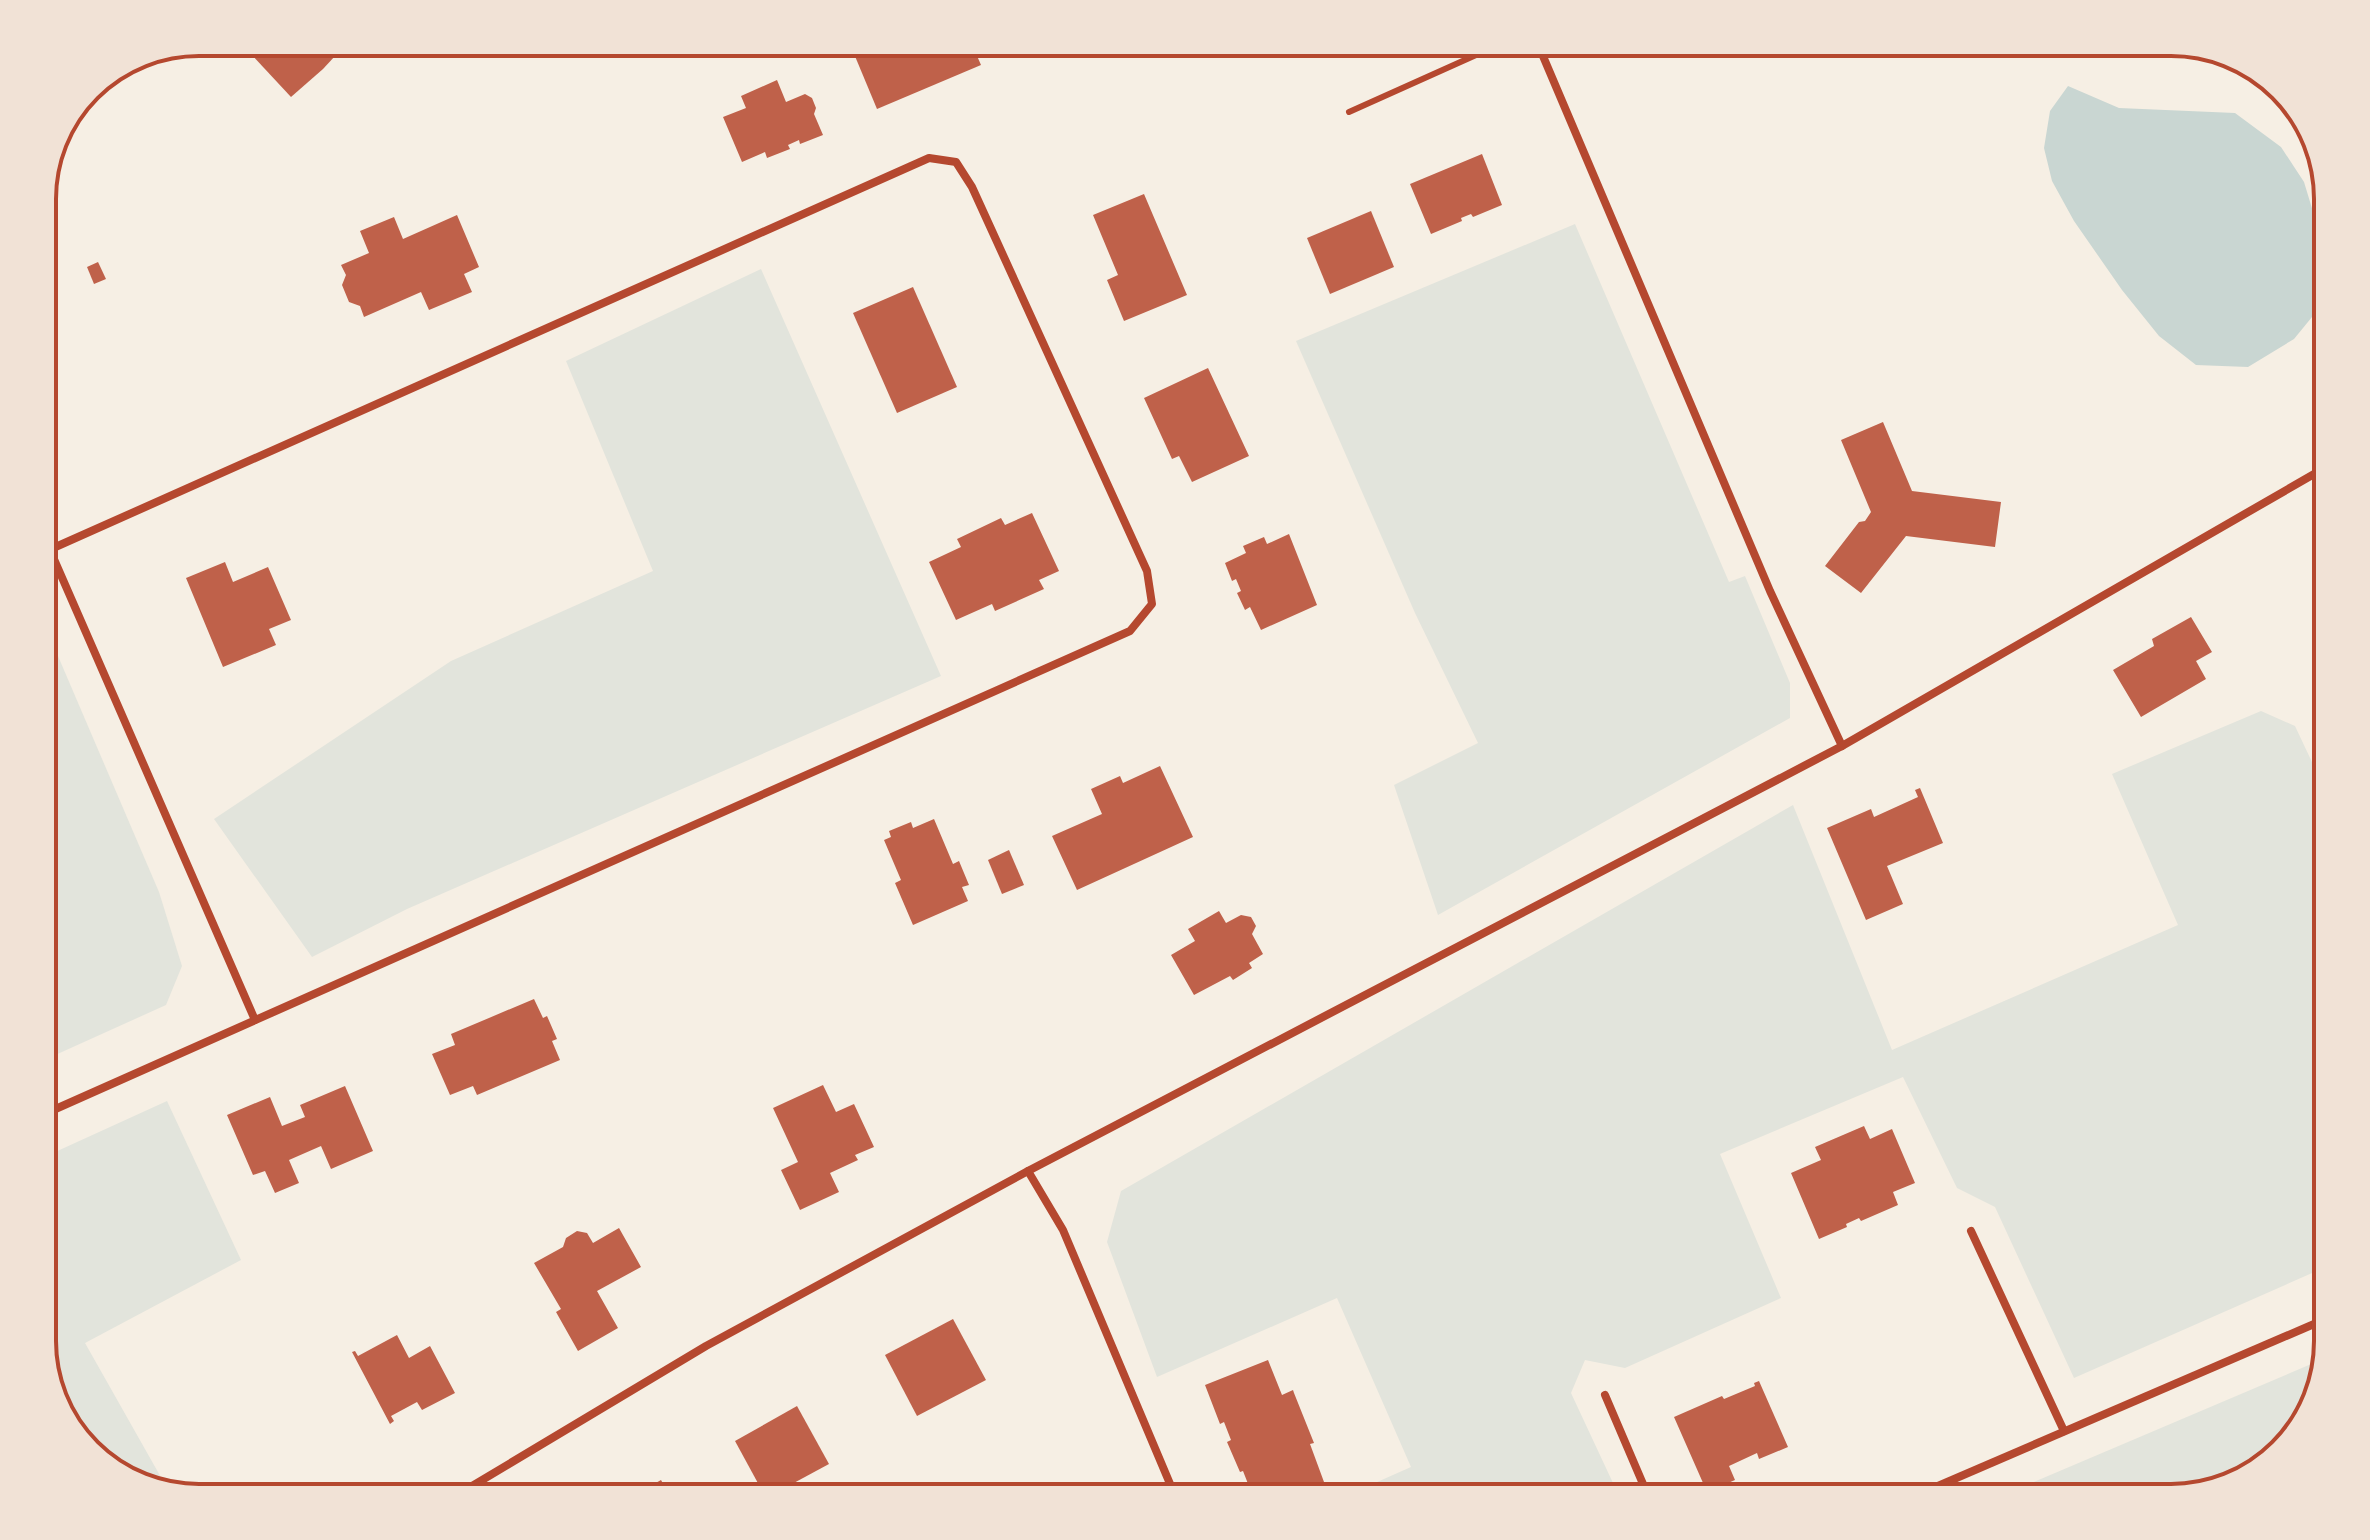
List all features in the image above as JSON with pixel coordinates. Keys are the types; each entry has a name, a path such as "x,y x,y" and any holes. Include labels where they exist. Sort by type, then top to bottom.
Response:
{"street":[{"path":"1543,56 1770,591 1842,746"},
{"path":"56,548 929,158 956,162 972,187 1147,571 1152,604 1130,631 56,1109"},
{"path":"475,1484 706,1346 1028,1171 1842,746 2314,474"},
{"path":"56,574 255,1020"},
{"path":"1028,1171 1063,1230 1170,1484"},
{"path":"1971,1231 2064,1431"},
{"path":"1942,1484 2314,1324"},
{"path":"1605,1395 1643,1484"}],"lane":[{"path":"1349,112 1474,56"}],"shaded area":[{"path":"2068,86 2119,108 2235,113 2281,147 2304,182 2314,215 2314,312 2294,339 2248,367 2196,365 2159,336 2122,290 2074,221 2052,181 2044,148 2050,111"},
{"path":"1575,224 1729,582 1745,576 1790,683 1790,718 1438,915 1394,785 1478,743 1415,613 1296,341"},
{"path":"761,269 941,676 407,909 312,957 214,819 451,661 653,571 566,361"},
{"path":"56,651 159,892 182,966 166,1005 56,1055"},
{"path":"2261,711 2295,726 2314,766 2314,1272 2074,1378 1995,1207 1957,1188 1903,1077 1720,1154 1781,1298 1625,1368 1585,1360 1571,1393 1613,1484 1373,1484 1411,1467 1337,1298 1157,1377 1107,1242 1121,1191 1793,805 1892,1050 2178,925 2112,774"},
{"path":"167,1101 241,1260 85,1343 162,1479 119,1460 91,1435 75,1413 61,1378 56,1351 56,1152"},
{"path":"2312,1364 2306,1387 2290,1421 2258,1454 2226,1473 2190,1483 2029,1484"}],"building":[{"path":"253,56 335,56 323,69 291,97"},
{"path":"855,56 977,56 981,65 877,109"},
{"path":"777,80 786,102 805,94 812,98 816,108 814,114 823,135 800,144 799,140 788,145 790,149 767,158 765,152 742,162 723,117 746,108 741,96"},
{"path":"1482,154 1502,205 1473,217 1471,214 1461,218 1462,221 1431,234 1410,184"},
{"path":"1144,194 1187,295 1124,321 1107,280 1118,275 1093,215"},
{"path":"1371,211 1394,267 1330,294 1307,238"},
{"path":"457,215 479,267 464,274 472,292 429,310 421,292 364,317 360,306 349,302 342,285 346,275 341,265 369,253 360,231 394,217 403,239"},
{"path":"98,262 106,279 94,284 87,267"},
{"path":"913,287 957,387 897,413 853,313"},
{"path":"1208,368 1249,456 1192,482 1179,456 1172,459 1144,398"},
{"path":"1883,422 1912,491 2001,502 1995,547 1906,536 1861,593 1825,566 1859,522 1865,521 1871,512 1841,440"},
{"path":"1032,513 1059,571 1039,580 1044,589 995,611 992,604 956,620 929,562 961,547 957,539 1001,518 1005,525"},
{"path":"1289,534 1317,605 1261,630 1250,607 1245,610 1237,593 1241,591 1236,579 1232,581 1225,563 1246,553 1243,546 1264,537 1267,544"},
{"path":"225,562 233,582 268,567 291,620 269,629 276,645 223,667 186,578"},
{"path":"2191,617 2212,652 2196,661 2206,679 2141,717 2113,670 2154,646 2152,639"},
{"path":"1160,766 1193,837 1077,890 1052,836 1102,814 1091,789 1120,776 1123,783"},
{"path":"1920,788 1943,843 1887,866 1903,904 1866,920 1827,828 1871,809 1874,817 1918,797 1915,790"},
{"path":"934,819 953,864 959,861 969,885 962,887 968,901 913,925 895,883 901,880 884,840 891,837 889,831 911,822 913,828"},
{"path":"1009,850 1024,885 1002,894 988,860"},
{"path":"1219,911 1226,923 1241,915 1251,917 1256,926 1252,934 1263,954 1249,963 1252,968 1233,980 1230,976 1194,995 1171,955 1195,941 1188,929"},
{"path":"534,999 543,1018 547,1016 557,1039 552,1041 560,1060 477,1095 473,1086 450,1095 432,1054 455,1045 451,1034"},
{"path":"823,1085 836,1112 854,1104 874,1147 855,1155 858,1160 830,1173 839,1192 800,1210 781,1170 798,1162 773,1108"},
{"path":"345,1086 373,1151 331,1169 321,1146 289,1160 299,1183 275,1193 265,1171 253,1175 227,1115 270,1097 282,1126 305,1117 300,1105"},
{"path":"1864,1126 1870,1139 1892,1129 1915,1183 1893,1192 1898,1205 1861,1221 1859,1218 1819,1239 1791,1173 1821,1160 1815,1147"},
{"path":"619,1228 641,1267 597,1291 618,1328 578,1351 556,1312 561,1309 534,1263 563,1247 566,1238 577,1231 587,1233 593,1243"},
{"path":"953,1319 986,1380 917,1416 885,1355"},
{"path":"397,1335 409,1358 430,1346 455,1393 422,1410 417,1402 391,1416 394,1421 390,1424 352,1352 355,1351 358,1356"},
{"path":"1268,1360 1282,1395 1293,1390 1314,1443 1310,1444 1324,1482 1248,1484 1227,1442 1231,1440 1224,1422 1220,1424 1205,1385"},
{"path":"1759,1381 1788,1447 1759,1459 1757,1453 1729,1466 1735,1480 1726,1484 1703,1484 1674,1417 1722,1396 1724,1399 1755,1386 1754,1383"},
{"path":"797,1406 829,1464 792,1484 758,1484 735,1441"}]}
